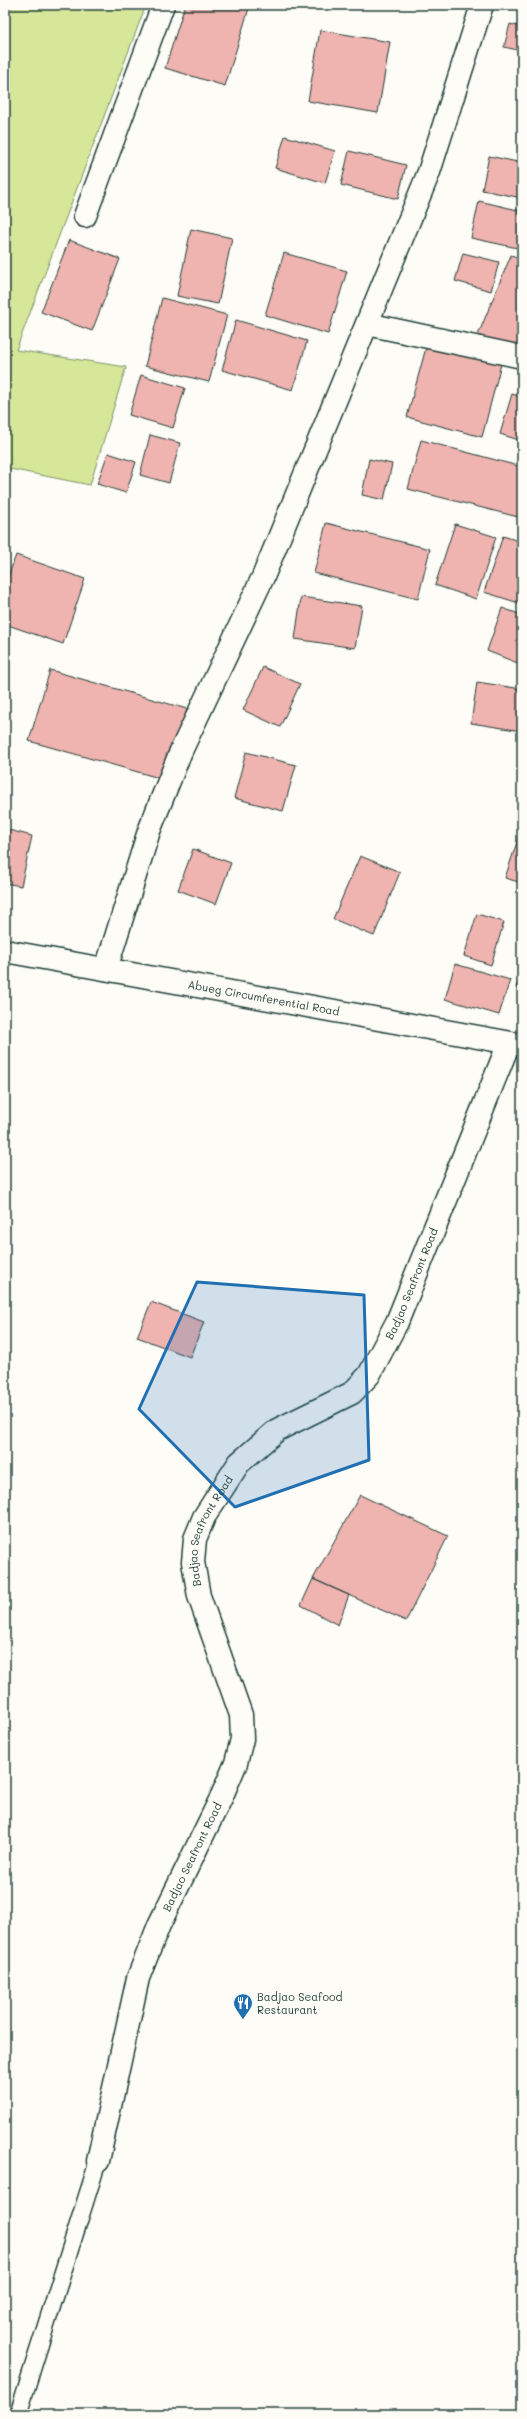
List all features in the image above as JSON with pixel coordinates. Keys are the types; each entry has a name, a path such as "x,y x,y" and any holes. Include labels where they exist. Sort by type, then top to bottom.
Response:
{"street":[{"path":"85,216 163,5"},
{"path":"106,969 149,830 181,751 263,577 435,157 482,5"},
{"path":"367,324 522,357"},
{"name":"Abueg Circumferential Road","path":"5,951 516,1044"},
{"name":"Badjao Seafront Road","path":"98,2161 138,1978 159,1925 222,1798 236,1763 242,1739 241,1715 199,1596 193,1562 195,1539 204,1517 239,1463 277,1430 352,1393 369,1375 397,1322 516,1044"}],"lane":[{"path":"18,2414 98,2161"}],"highlighted area":[{"path":"197,1282 364,1295 369,1460 235,1507 139,1409"}],"green space":[{"path":"5,5 146,5 16,350 126,367 90,485 5,468"}],"building":[{"path":"185,5 250,5 225,86 165,68"},
{"path":"510,24 522,27 522,51 504,47"},
{"path":"320,30 390,42 378,113 308,101"},
{"path":"285,136 335,151 325,183 275,168"},
{"path":"349,151 406,165 398,199 341,185"},
{"path":"489,156 522,163 522,198 482,190"},
{"path":"479,201 522,211 522,249 471,238"},
{"path":"191,229 232,238 218,304 177,296"},
{"path":"69,240 120,259 92,331 41,312"},
{"path":"284,253 347,271 328,334 265,315"},
{"path":"463,253 499,262 491,291 455,281"},
{"path":"511,255 522,259 522,353 478,335"},
{"path":"162,298 227,315 209,382 145,366"},
{"path":"236,320 307,341 293,390 222,370"},
{"path":"427,344 501,364 482,437 407,417"},
{"path":"141,375 185,388 173,428 129,415"},
{"path":"512,394 522,397 522,441 500,434"},
{"path":"150,435 180,443 169,483 140,475"},
{"path":"421,440 522,467 522,518 408,489"},
{"path":"108,453 136,462 126,493 97,484"},
{"path":"369,459 392,464 384,500 362,495"},
{"path":"326,523 430,549 418,599 314,573"},
{"path":"455,524 496,537 476,599 435,585"},
{"path":"503,536 522,542 522,604 484,592"},
{"path":"16,555 85,579 63,644 5,624 5,585"},
{"path":"301,597 362,606 355,648 295,639"},
{"path":"502,608 522,615 522,657 520,664 487,651"},
{"path":"263,667 300,684 280,727 243,710"},
{"path":"50,670 187,709 166,780 29,741"},
{"path":"477,682 522,689 522,731 471,723"},
{"path":"246,752 296,765 283,811 234,798"},
{"path":"522,827 522,883 505,878"},
{"path":"5,829 32,836 21,886 5,883"},
{"path":"193,849 231,863 216,904 178,890"},
{"path":"360,856 400,872 374,936 333,919"},
{"path":"477,914 504,922 491,965 464,956"},
{"path":"455,964 510,980 499,1015 445,999"},
{"path":"522,969 522,989 516,988"},
{"path":"151,1302 204,1322 190,1357 137,1337"},
{"path":"360,1495 448,1536 406,1621 313,1579"},
{"path":"313,1579 349,1595 338,1625 301,1605"}],"place":[{"name":"Badjao Seafood Restaurant","path":"243,2020"}]}
